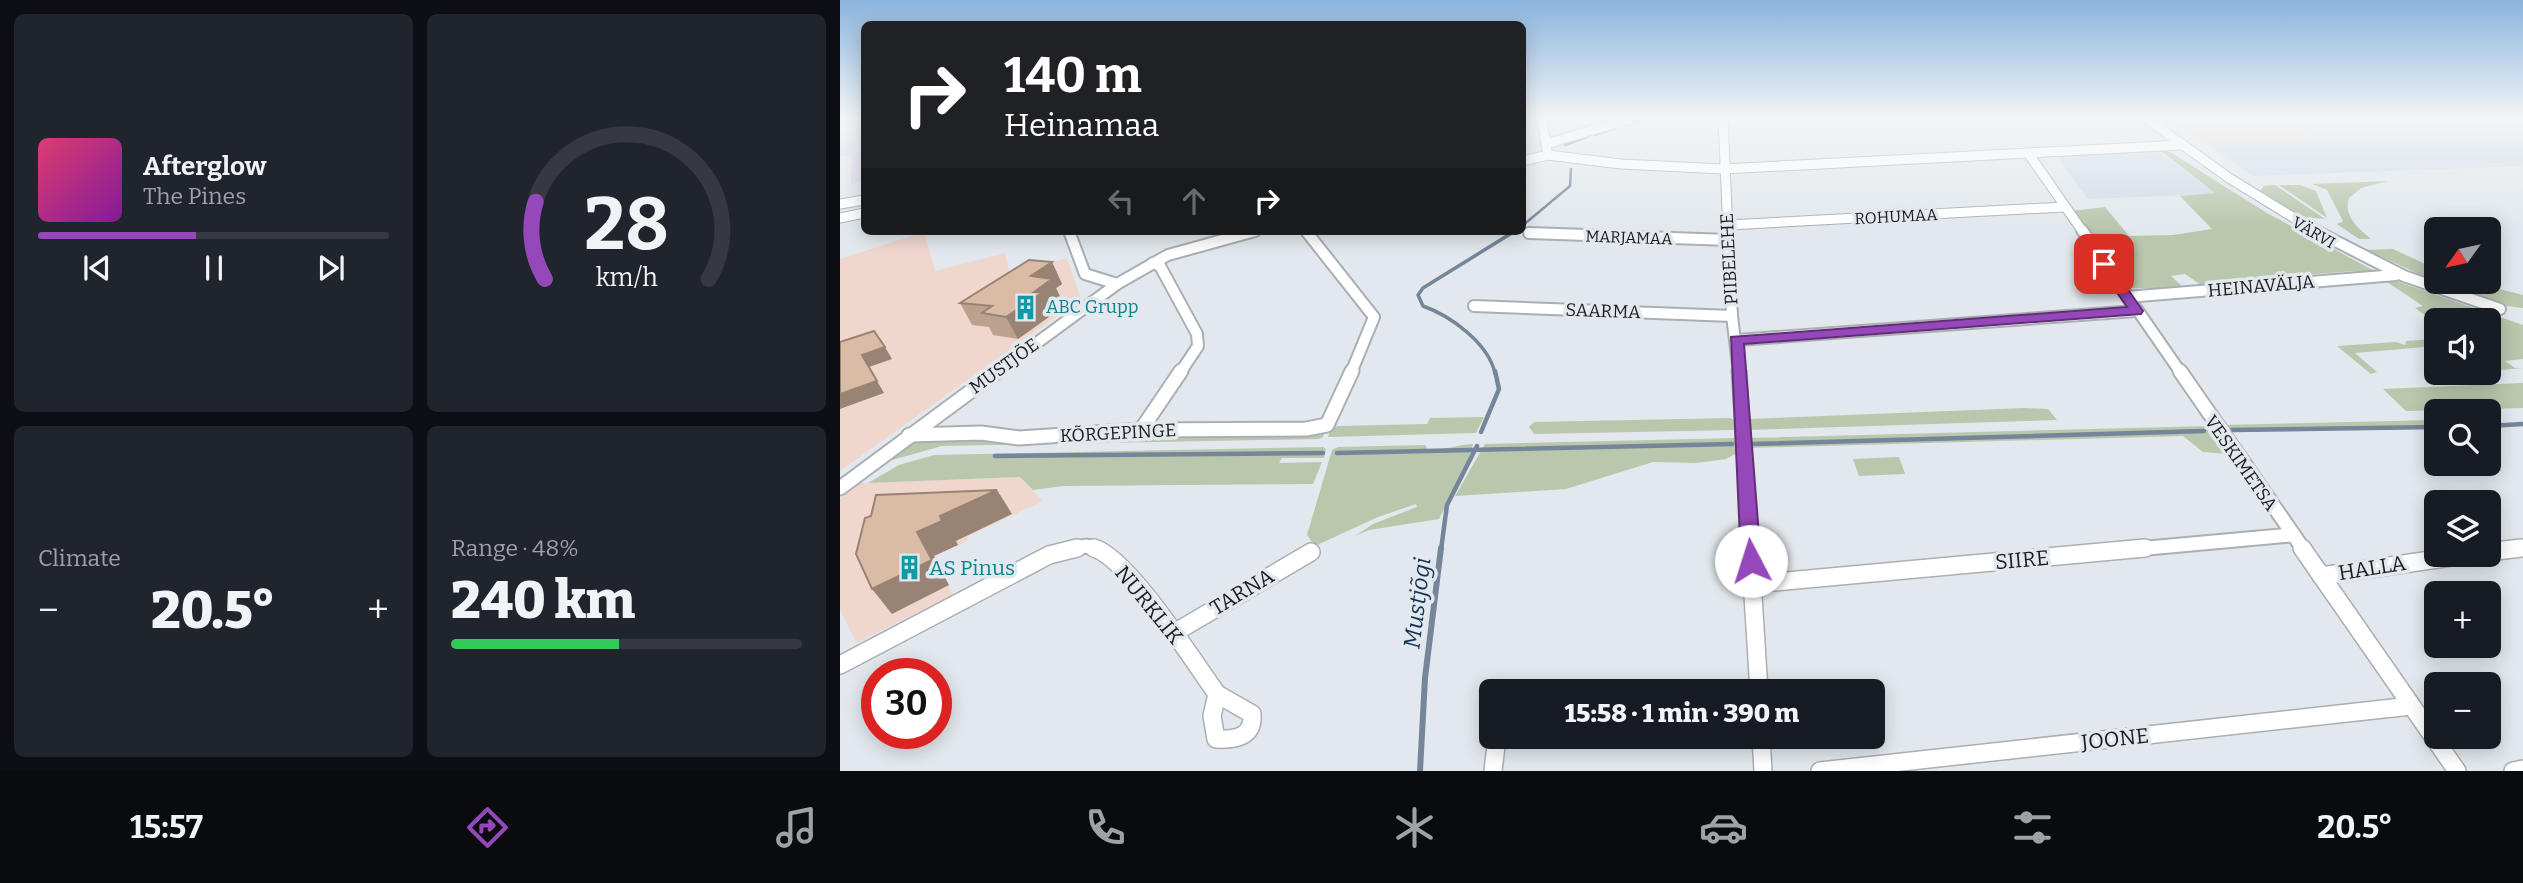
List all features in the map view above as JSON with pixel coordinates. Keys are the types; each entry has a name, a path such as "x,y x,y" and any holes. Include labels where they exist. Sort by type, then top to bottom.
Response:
{"street":[{"path":"1526,160 1548,155 1577,160 1723,169 1990,155"},
{"name":"PIIBELEHE","path":"1723,155 1758,679"},
{"name":"VESKIMETSA","path":"2029,155 2457,771"},
{"name":"VÄRVI","path":"2197,155 2296,222 2396,275 2453,296 2496,308"},
{"path":"840,204 861,200"},
{"name":"ROHUMAA","path":"1728,225 2064,207"},
{"path":"840,218 861,214"},
{"name":"MARJAMAA","path":"1529,233 1729,240"},
{"path":"1070,235 1085,274 1117,284"},
{"name":"MUSTJÕE","path":"840,488 1117,284 1168,255 1240,235"},
{"path":"1309,235 1374,317 1333,417 1327,425"},
{"path":"1141,430 1198,346 1197,334 1160,266 1153,263"},
{"name":"HEINAVÄLJA","path":"2126,297 2396,275"},
{"name":"SAARMA","path":"1474,306 1732,316"},
{"path":"1737,340 2136,311"},
{"name":"KÕRGEPINGE","path":"909,435 981,433 1019,438 1141,430 1306,429 1327,425"},
{"name":"SIIRE","path":"1753,584 2291,535"},
{"name":"NURKLIK","path":"840,665 1049,555 1086,546 1104,551 1135,582 1217,694"},
{"path":"2501,551 2523,548"},
{"name":"TARNA","path":"1174,633 1311,552"},
{"name":"HALLA","path":"2320,576 2424,561"},
{"name":"JOONE","path":"1820,771 2411,706"},
{"path":"1493,771 1496,749"},
{"path":"1762,749 1763,771"},
{"path":"2513,771 2523,769"}],"shaded area":[{"path":"861,155 861,182 851,184 852,157 840,156"},
{"path":"2164,155 2216,194 2088,199 2057,156"},
{"path":"2221,155 2523,155 2523,166 2253,176"},
{"path":"915,235 925,235 935,271 1005,253 1010,273 1067,258 1081,299 840,471 840,259"},
{"path":"1020,477 1043,501 968,536 968,541 935,556 953,595 856,643 840,609 840,499 859,483"}],"green space":[{"path":"2166,155 2175,155 2267,213 2380,274 2367,275 2355,271 2252,279 2253,283 2204,287 2185,274 2171,276 2182,286 2181,289 2128,288 2071,211 2105,207 2129,236 2173,235 2212,229 2180,196 2215,193"},
{"path":"2388,181 2361,188 2349,198 2350,216 2371,239 2359,239 2337,224 2343,221 2327,190 2312,184"},
{"path":"2275,185 2325,219 2303,217 2259,192 2264,186"},
{"path":"2279,185 2300,185 2316,191 2327,218"},
{"path":"2393,249 2424,263 2424,276 2367,250"},
{"path":"2396,281 2424,291 2424,294 2434,294 2474,308 2424,308 2424,314 2415,308 2423,306 2387,282"},
{"path":"2501,289 2523,295 2523,308 2500,305 2469,294 2501,294"},
{"path":"2501,317 2523,325 2523,359 2505,361 2515,368 2523,368 2502,370"},
{"path":"2424,340 2424,347 2355,353 2377,372 2371,374 2337,346 2396,342 2405,345 2406,341"},
{"path":"2523,383 2523,408 2501,409 2501,399 2424,399 2424,411 2406,411 2383,389 2501,385"},
{"path":"2048,409 2057,420 1746,430 1748,419"},
{"path":"1484,417 1476,433 1328,437 1331,428 1338,426 1427,424 1430,418"},
{"path":"1734,420 1736,430 1534,434 1529,427 1534,422"},
{"path":"2424,420 2424,427 2232,430 2222,425"},
{"path":"2210,426 2229,454 2203,452 2183,436 1747,448 1747,438"},
{"path":"1325,429 1323,437 1319,439 942,446 878,464 908,441"},
{"path":"1737,438 1737,453 1726,459 1696,463 1653,462 1566,489 1455,496 1485,444"},
{"path":"1473,444 1469,460 1439,519 1369,530 1355,536 1373,524 1417,507 1416,504 1378,517 1315,546 1307,535 1332,450 1338,447 1425,445 1428,450 1434,450"},
{"path":"1326,449 1324,458 1282,458 1279,463 1322,462 1313,484 1063,486 1033,490 1020,477 868,483 899,465 934,455"},
{"path":"1899,457 1905,474 1859,476 1853,459"}],"building":[{"path":"1029,260 1052,262 1031,276 1052,279 1034,292 1043,292 1006,317 982,313 992,306 960,303"},
{"path":"874,331 885,347 862,355 877,381 840,394 840,342"},
{"path":"997,490 940,516 942,521 917,532 932,560 872,589 856,554 865,518 871,516 876,495"}],"waterway":[{"name":"Mustjõgi","path":"1526,223 1570,186 1571,169"},
{"name":"Mustjõgi","path":"1495,373 1477,341 1445,316 1423,306 1418,295 1423,288 1509,235"},
{"name":"Mustjõgi","path":"1481,432 1499,389 1495,371"},
{"path":"2501,425 2523,424"},
{"path":"2232,430 2424,427"},
{"path":"1752,444 2204,431"},
{"path":"1475,450 1732,444"},
{"name":"Mustjõgi","path":"1475,450 1477,446"},
{"path":"1337,453 1475,450"},
{"name":"Mustjõgi","path":"1441,550 1447,505 1475,450"},
{"path":"995,456 1323,453"},
{"name":"Mustjõgi","path":"1420,771 1425,678 1441,548"}],"place":[{"name":"ABC Grupp","path":"1026,307"},
{"name":"AS Pinus","path":"909,568"}],"route":[{"path":"1751,561 1737,340 2136,311 2104,264"}]}
